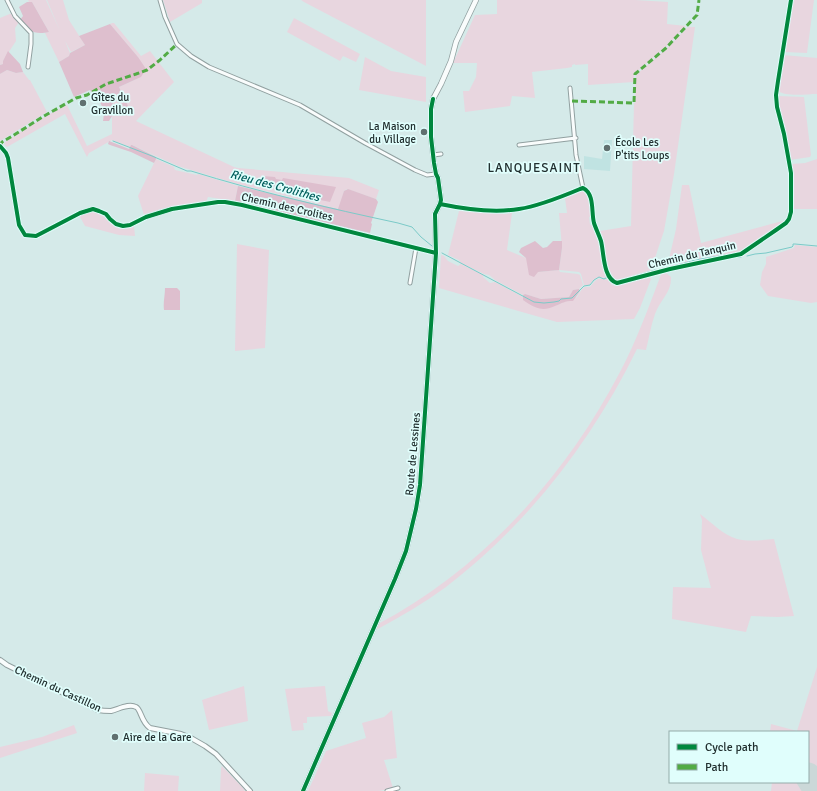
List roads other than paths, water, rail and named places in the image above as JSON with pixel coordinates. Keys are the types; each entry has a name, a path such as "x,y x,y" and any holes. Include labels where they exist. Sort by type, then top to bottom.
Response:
{"main road":[{"name":"Route de Lessines","path":"303,791 406,551 415,516 420,485 436,253 435,214 441,200 430,137 432,99 441,84 456,42 476,0"}],"street":[{"path":"7,0 15,16 31,33 28,67"},
{"path":"160,0 165,17 177,44 191,56 208,66 300,105 415,170 427,174 436,174"},
{"name":"Chemin du Tanquin","path":"583,188 588,192 591,198 594,224 601,242 608,275 610,280 616,283 670,269 741,254 786,223 791,212 791,173 784,134 777,107 776,95 792,0"},
{"path":"440,204 452,207 477,209 521,209 554,200 583,188 576,155 576,138 570,88"},
{"path":"519,145 576,138"},
{"name":"Chemin des Crolites","path":"0,146 8,158 19,225 25,235 36,236 80,213 93,209 106,214 116,224 123,226 130,225 146,217 172,209 225,202 436,253"},
{"path":"433,155 441,154"},
{"path":"410,283 416,248"},
{"name":"Chemin du Castillon","path":"0,660 7,665 98,710 105,711 136,706 143,721 148,727 181,734 205,746 216,754 250,791"},
{"path":"387,791 398,788"}],"waterway":[{"name":"Rieu des Crolithes","path":"113,141 187,171 346,212 412,227 432,246"},
{"name":"Rieu des Crolithes","path":"747,256 792,247 793,244 817,246"},
{"name":"Rieu des Crolithes","path":"442,253 534,302 554,302 561,299 572,298 584,286 590,285 599,277 604,279 608,277"},
{"name":"Rieu des Crolithes","path":"663,269 695,260 725,255"},
{"name":"Rieu des Crolithes","path":"730,258 741,257"},
{"name":"Rieu des Crolithes","path":"611,277 618,281 655,270"}],"place":[{"name":"Gîtes du Gravillon","path":"83,103"},
{"name":"La Maison du Village","path":"424,132"},
{"name":"École Les P'tits Loups","path":"607,148"},
{"name":"Aire de la Gare","path":"115,737"}],"district":[{"name":"LANQUESAINT","path":"534,168"}]}
